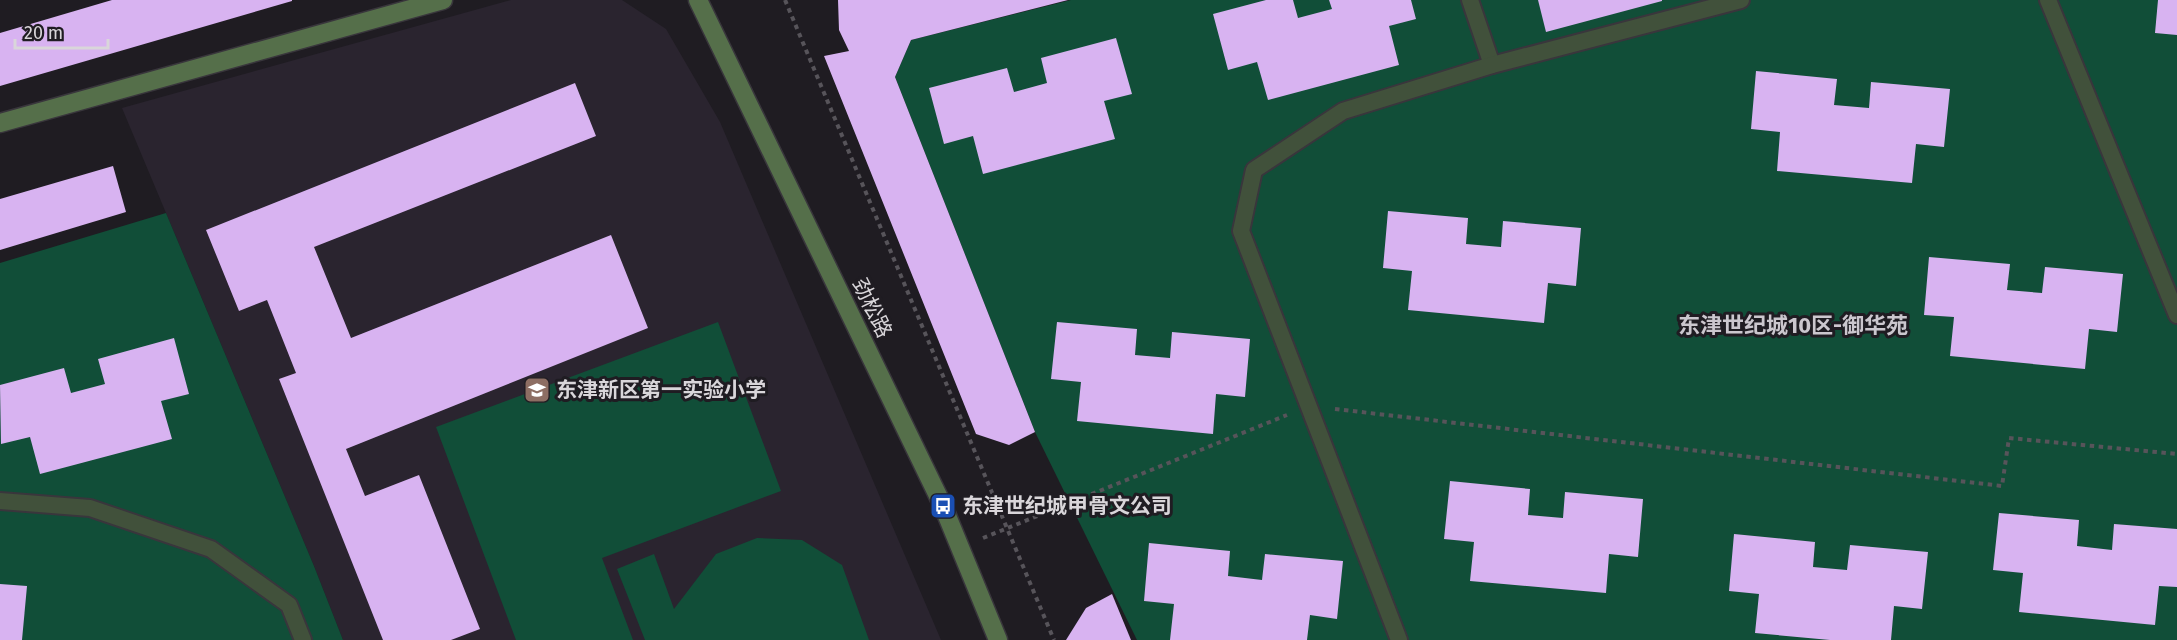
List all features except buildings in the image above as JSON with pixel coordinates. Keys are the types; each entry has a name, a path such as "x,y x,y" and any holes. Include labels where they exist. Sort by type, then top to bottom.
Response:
{"street":[{"path":"0,123 442,0"},
{"name":"劲松路","path":"698,0 943,506 998,640"}],"lane":[{"path":"1470,0 1492,65"},
{"path":"1399,640 1241,231 1254,170 1343,111 1492,65 1741,0"},
{"path":"2048,0 2177,315"},
{"path":"0,501 90,508 211,549 289,605 303,640"}],"path":[{"path":"785,0 1054,640"},
{"path":"960,548 1309,406 2002,486 2008,438 2177,454"}],"shaded area":[{"name":"东津新区第一实验小学","path":"511,0 622,0 666,29 720,122 941,640 343,640 122,108"}],"green space":[{"path":"1071,0 2177,0 2177,640 1137,640 1035,432 895,77 911,40"},
{"path":"166,213 343,640 0,640 0,263"},
{"path":"718,322 781,491 602,558 633,640 516,640 436,427"},
{"path":"757,538 802,540 842,565 869,640 645,640 617,569 654,554 674,609 716,554"}],"place":[{"name":"东津新区第一实验小学","path":"537,390"},
{"name":"东津世纪城甲骨文公司","path":"943,506"}],"district":[{"name":"东津世纪城10区-御华苑","path":"1793,325"}]}
